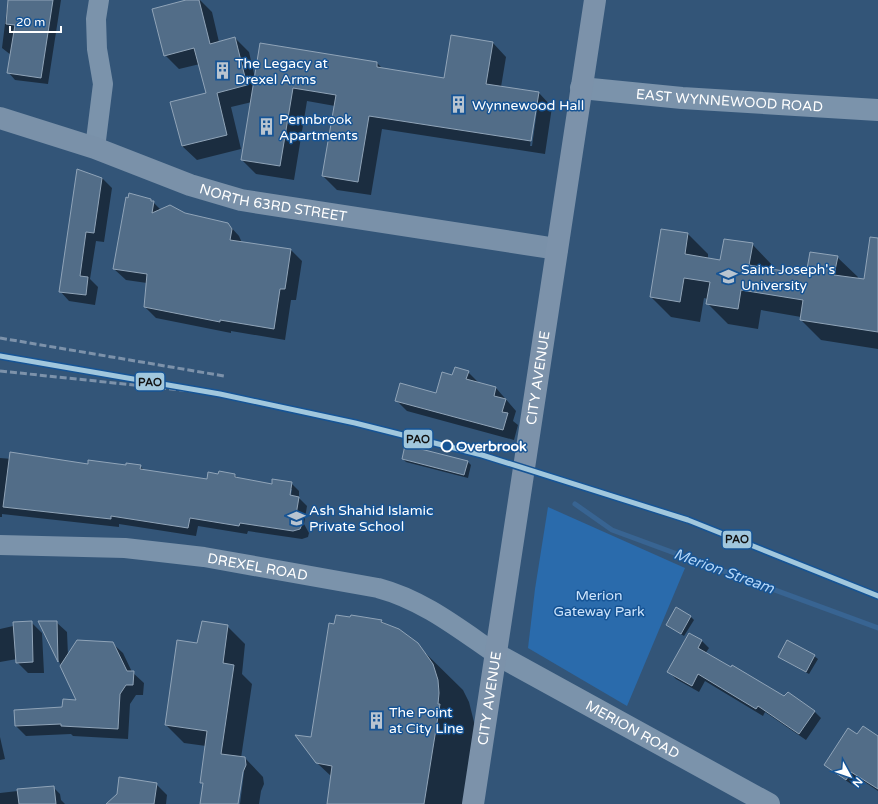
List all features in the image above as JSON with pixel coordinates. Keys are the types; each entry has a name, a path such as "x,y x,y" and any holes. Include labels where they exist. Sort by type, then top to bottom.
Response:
{"highway":[{"name":"CITY AVENUE","path":"473,804 595,0"}],"main road":[{"name":"NORTH 63RD STREET","path":"0,118 95,148 190,185 241,200 557,249"}],"street":[{"path":"95,148 103,84 97,49 96,19 99,0"},
{"name":"EAST WYNNEWOOD ROAD","path":"581,88 682,98 878,110"},
{"name":"DREXEL ROAD","path":"0,545 125,548 204,557 378,588 397,593 416,601 496,654"},
{"name":"MERION ROAD","path":"496,654 769,804"}],"green space":[{"name":"Merion Gateway Park","path":"548,507 685,568 627,706 528,648 535,589"}],"building":[{"path":"8,0 53,0 41,78 7,73 15,25 6,24"},
{"name":"The Legacy at Drexel Arms","path":"186,0 199,0 210,44 235,37 247,85 217,93 227,135 182,146 170,102 206,93 194,48 164,56 152,9"},
{"path":"451,35 493,42 486,84 539,92 531,141 369,116 358,182 322,176 336,95 293,88 280,166 241,160 260,43 377,62 377,67 444,78"},
{"path":"77,169 102,178 94,233 86,232 80,276 88,277 86,295 59,292"},
{"path":"129,193 154,201 152,213 170,205 185,213 228,223 232,229 230,240 291,249 285,289 280,289 274,329 220,320 220,322 144,307 147,274 113,269 126,197 128,198"},
{"path":"661,229 688,233 685,254 720,260 724,239 753,243 749,265 806,275 810,252 838,256 834,275 864,279 870,237 878,238 878,332 800,320 803,300 741,290 738,309 706,304 710,282 684,278 680,302 650,297"},
{"name":"Overbrook","path":"455,367 469,371 466,379 496,387 494,396 506,399 502,412 508,413 503,430 395,401 400,383 436,393 442,372 452,375"},
{"path":"405,445 468,461 464,475 402,459"},
{"path":"10,452 88,464 88,460 126,465 126,463 141,465 140,469 207,479 208,472 218,474 219,471 235,474 235,477 272,484 272,479 292,482 290,495 299,497 296,515 302,524 300,529 293,531 240,523 239,526 190,518 188,528 111,516 111,519 3,507"},
{"path":"676,607 691,616 681,634 666,625"},
{"name":"The Point at City Line","path":"336,615 350,617 351,615 382,620 381,622 399,629 418,643 433,664 438,680 438,704 440,704 424,804 327,804 332,766 316,763 295,735 311,737 329,623 334,624"},
{"path":"32,621 33,662 16,663 13,622"},
{"path":"38,621 57,621 58,662"},
{"path":"202,621 228,625 223,663 234,665 221,754 245,757 246,765 243,772 238,804 200,804 203,783 200,783 207,731 165,725 177,640 197,643"},
{"path":"689,633 702,640 698,648 731,667 732,665 784,696 788,692 815,711 799,734 758,706 756,709 698,674 692,686 667,672"},
{"path":"77,640 113,642 127,671 134,671 133,685 126,685 120,694 118,729 61,726 61,724 15,726 14,710 62,707 63,699 76,700 60,666"},
{"path":"787,640 815,655 806,672 778,657"},
{"path":"863,726 878,736 878,789 851,772 846,780 824,765 848,728 857,734"},
{"path":"119,777 157,783 154,804 106,804 117,794"},
{"path":"54,786 56,804 19,804 17,789"}],"waterway":[{"name":"Merion Stream","path":"575,504 612,530 878,628"}],"railway":[{"path":"0,338 224,376"},
{"path":"0,371 220,394"}],"transit line":[{"name":"PAO","path":"0,356 220,394 355,423 482,455 688,520 878,596"}],"place":[{"name":"The Legacy at Drexel Arms","path":"222,71"},
{"name":"Wynnewood Hall","path":"459,105"},
{"name":"Pennbrook Apartments","path":"266,127"},
{"name":"Saint Joseph's University","path":"728,277"},
{"name":"Overbrook","path":"447,446"},
{"name":"Ash Shahid Islamic Private School","path":"296,518"},
{"name":"The Point at City Line","path":"376,720"}]}
